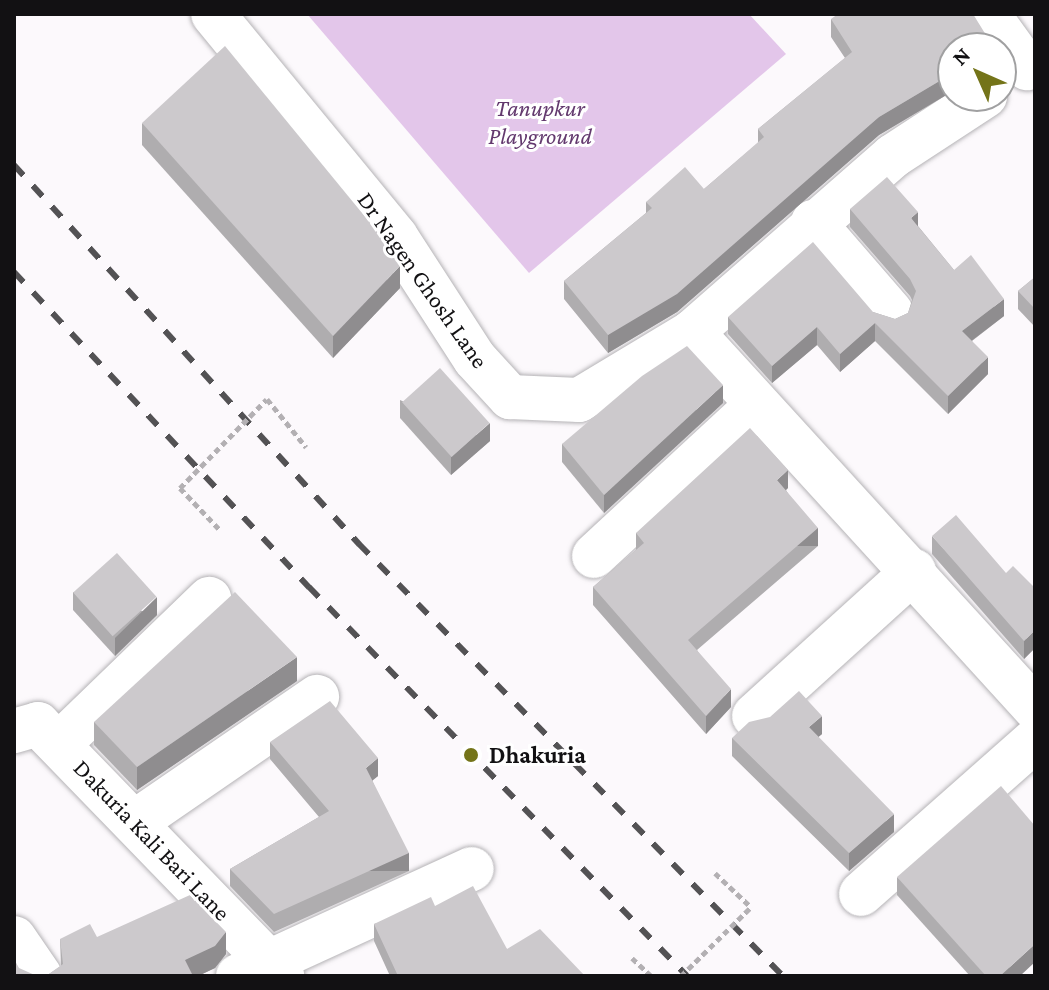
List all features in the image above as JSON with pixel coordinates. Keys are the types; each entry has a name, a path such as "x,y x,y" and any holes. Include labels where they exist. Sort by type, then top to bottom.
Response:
{"street":[{"name":"Dr Nagen Ghosh Lane","path":"213,14 396,237 475,359 510,397 579,400 692,332 813,222 893,156 960,112"},
{"path":"988,14 1021,73"},
{"path":"813,222 891,312"},
{"path":"692,332 755,407 914,571 1035,708"},
{"path":"594,556 755,407"},
{"path":"754,716 914,571"},
{"path":"27,732 209,599"},
{"path":"135,822 317,697"},
{"name":"Dakuria Kali Bari Lane","path":"27,732 135,822 263,971"},
{"path":"861,894 1035,740"},
{"path":"263,971 472,869"},
{"path":"14,938 40,976"}],"path":[{"path":"220,530 180,488 267,399 306,447"},
{"path":"681,976 751,907 715,873"},
{"path":"632,958 651,976"}],"green space":[{"name":"Tanupkur Playground","path":"307,14 749,14 786,54 529,273"}],"building":[{"path":"838,14 973,14 984,32 937,32 937,83 879,117 677,294 608,335 564,281 652,208 646,202 685,167 704,189 764,137 758,129 852,52 831,19"},
{"path":"225,46 376,230 400,266 333,336 142,123"},
{"path":"887,177 918,212 911,218 954,270 971,255 1004,299 962,331 988,357 948,396 875,323 840,354 817,327 772,366 728,317 813,242 873,312 895,319 908,313 916,291 910,279 850,209"},
{"path":"1035,277 1035,309 1018,291"},
{"path":"687,346 723,385 604,495 562,444 642,376"},
{"path":"440,368 490,423 452,457 402,402"},
{"path":"750,428 788,470 777,480 818,528 688,640 731,689 706,716 593,587 644,543 636,533"},
{"path":"956,515 1006,573 1013,566 1035,588 1035,630 1024,641 932,536"},
{"path":"117,553 156,597 113,636 73,592"},
{"path":"235,592 297,657 137,767 94,722"},
{"path":"799,691 822,716 809,727 894,814 849,853 732,738 749,722 770,717"},
{"path":"330,701 378,758 366,768 409,853 274,914 230,869 329,811 270,742"},
{"path":"1001,786 1035,826 1035,944 1000,976 986,976 897,877"},
{"path":"473,886 507,949 540,929 585,976 398,976 374,924 431,897 435,906"},
{"path":"190,895 226,932 215,946 185,960 193,976 46,976 63,964 60,939 90,924 97,937"},
{"path":"14,959 19,968 37,976 14,976"}],"railway":[{"path":"14,165 359,544 783,976"},
{"path":"14,272 309,587 687,976"}],"place":[{"name":"Dhakuria","path":"471,755"}]}
